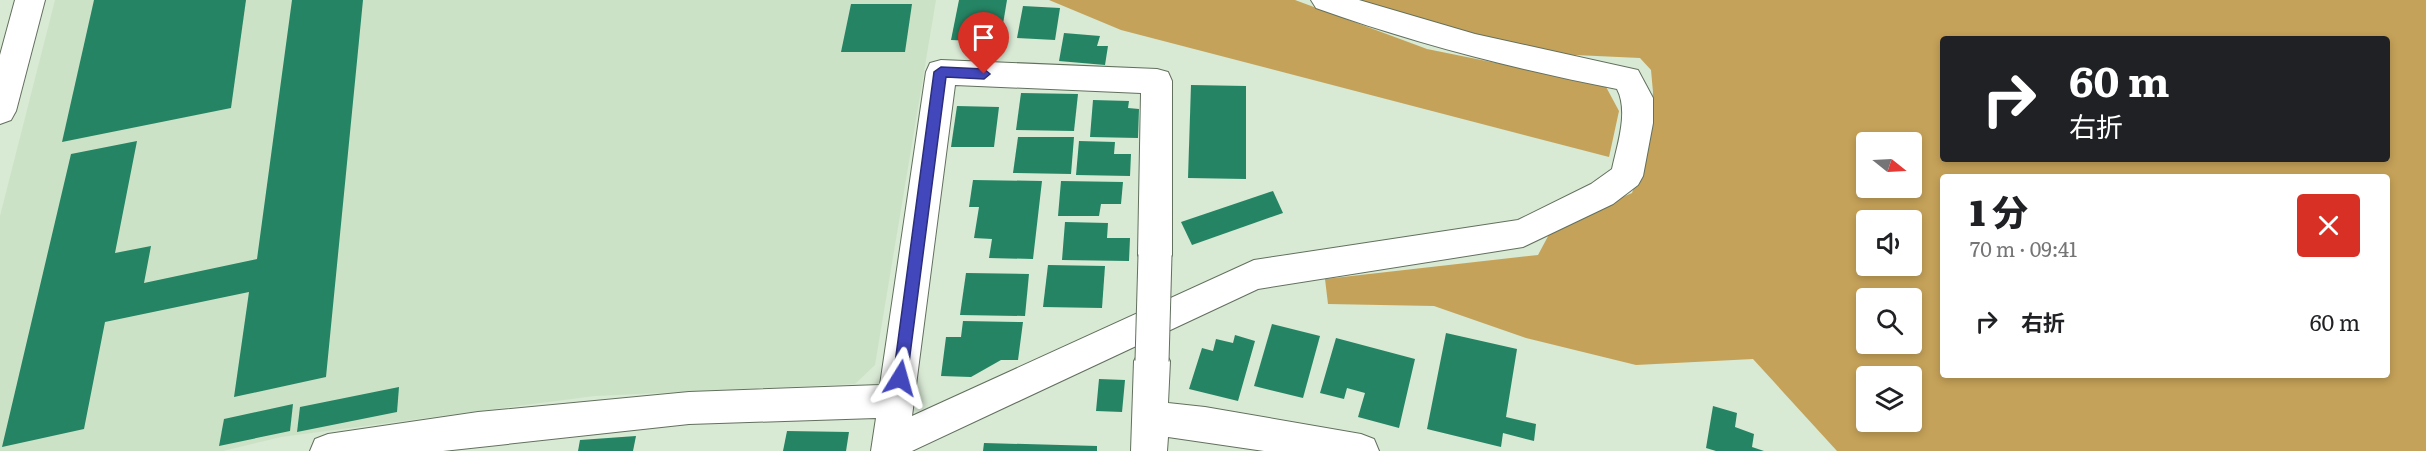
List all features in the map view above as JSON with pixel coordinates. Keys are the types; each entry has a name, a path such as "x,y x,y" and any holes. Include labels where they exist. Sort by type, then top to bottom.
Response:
{"street":[{"path":"0,111 30,0"},
{"path":"890,447 1254,275 1523,233 1602,194 1627,176 1636,123 1637,98 1626,79 1541,63 1444,39 1326,0"},
{"path":"890,447 941,72 1157,81 1155,255 1149,435 1215,425 1361,451"},
{"path":"328,451 478,429 689,408 897,401"}],"shaded area":[{"path":"55,0 936,0 875,365 855,384 595,396 281,437 223,451 0,451 0,216"},
{"path":"1049,0 1295,0 1427,49 1605,85 1619,111 1609,157 1121,30"},
{"path":"1360,0 2426,0 2426,451 1837,451 1753,359 1636,365 1526,338 1434,306 1328,304 1325,279 1538,255 1553,227 1632,193 1650,140 1653,92 1651,70 1640,58 1532,53"}],"building":[{"path":"94,0 246,0 231,108 62,142"},
{"path":"292,0 363,0 326,377 234,397 249,292 105,322 84,429 2,447 71,154 137,141 115,253 151,246 144,283 257,259"},
{"path":"959,0 1007,0 1000,42 951,40"},
{"path":"851,4 912,4 905,52 841,52"},
{"path":"1023,6 1060,8 1055,40 1017,38"},
{"path":"1064,33 1100,36 1097,46 1108,46 1105,65 1059,61"},
{"path":"1191,85 1246,86 1246,179 1188,178"},
{"path":"1021,93 1078,94 1074,131 1016,130"},
{"path":"1093,100 1129,101 1128,108 1139,109 1138,138 1090,137"},
{"path":"957,106 999,107 994,147 951,147"},
{"path":"1018,137 1074,137 1071,174 1013,173"},
{"path":"1079,141 1115,142 1114,154 1131,154 1130,176 1076,175"},
{"path":"973,180 1042,181 1033,259 989,258 992,239 974,238 979,207 969,207"},
{"path":"1061,181 1123,182 1121,204 1101,204 1099,216 1058,216"},
{"path":"1273,191 1283,213 1192,245 1181,222"},
{"path":"1065,222 1108,223 1107,238 1130,238 1129,261 1062,260"},
{"path":"1048,265 1105,266 1102,308 1043,307"},
{"path":"966,273 1029,274 1025,316 960,315"},
{"path":"963,321 1023,322 1018,360 1001,360 971,377 941,376 946,337 961,337"},
{"path":"1272,324 1320,336 1303,398 1254,386"},
{"path":"1446,333 1517,349 1506,417 1536,424 1534,441 1503,433 1501,447 1427,429"},
{"path":"1235,335 1255,341 1238,401 1189,389 1202,348 1213,351 1216,339 1233,343"},
{"path":"1336,338 1415,359 1399,428 1358,417 1365,393 1347,388 1344,399 1320,393"},
{"path":"1099,379 1125,380 1122,412 1096,411"},
{"path":"399,387 397,412 297,432 300,407"},
{"path":"293,404 290,431 219,446 224,419"},
{"path":"1713,406 1737,413 1735,427 1754,434 1752,447 1764,451 1716,451 1706,448"},
{"path":"787,431 849,432 846,451 783,451"},
{"path":"636,436 633,451 578,451 580,440"},
{"path":"984,443 1097,446 1097,451 983,451"}],"route":[{"path":"900,378 941,72 984,74"}]}
